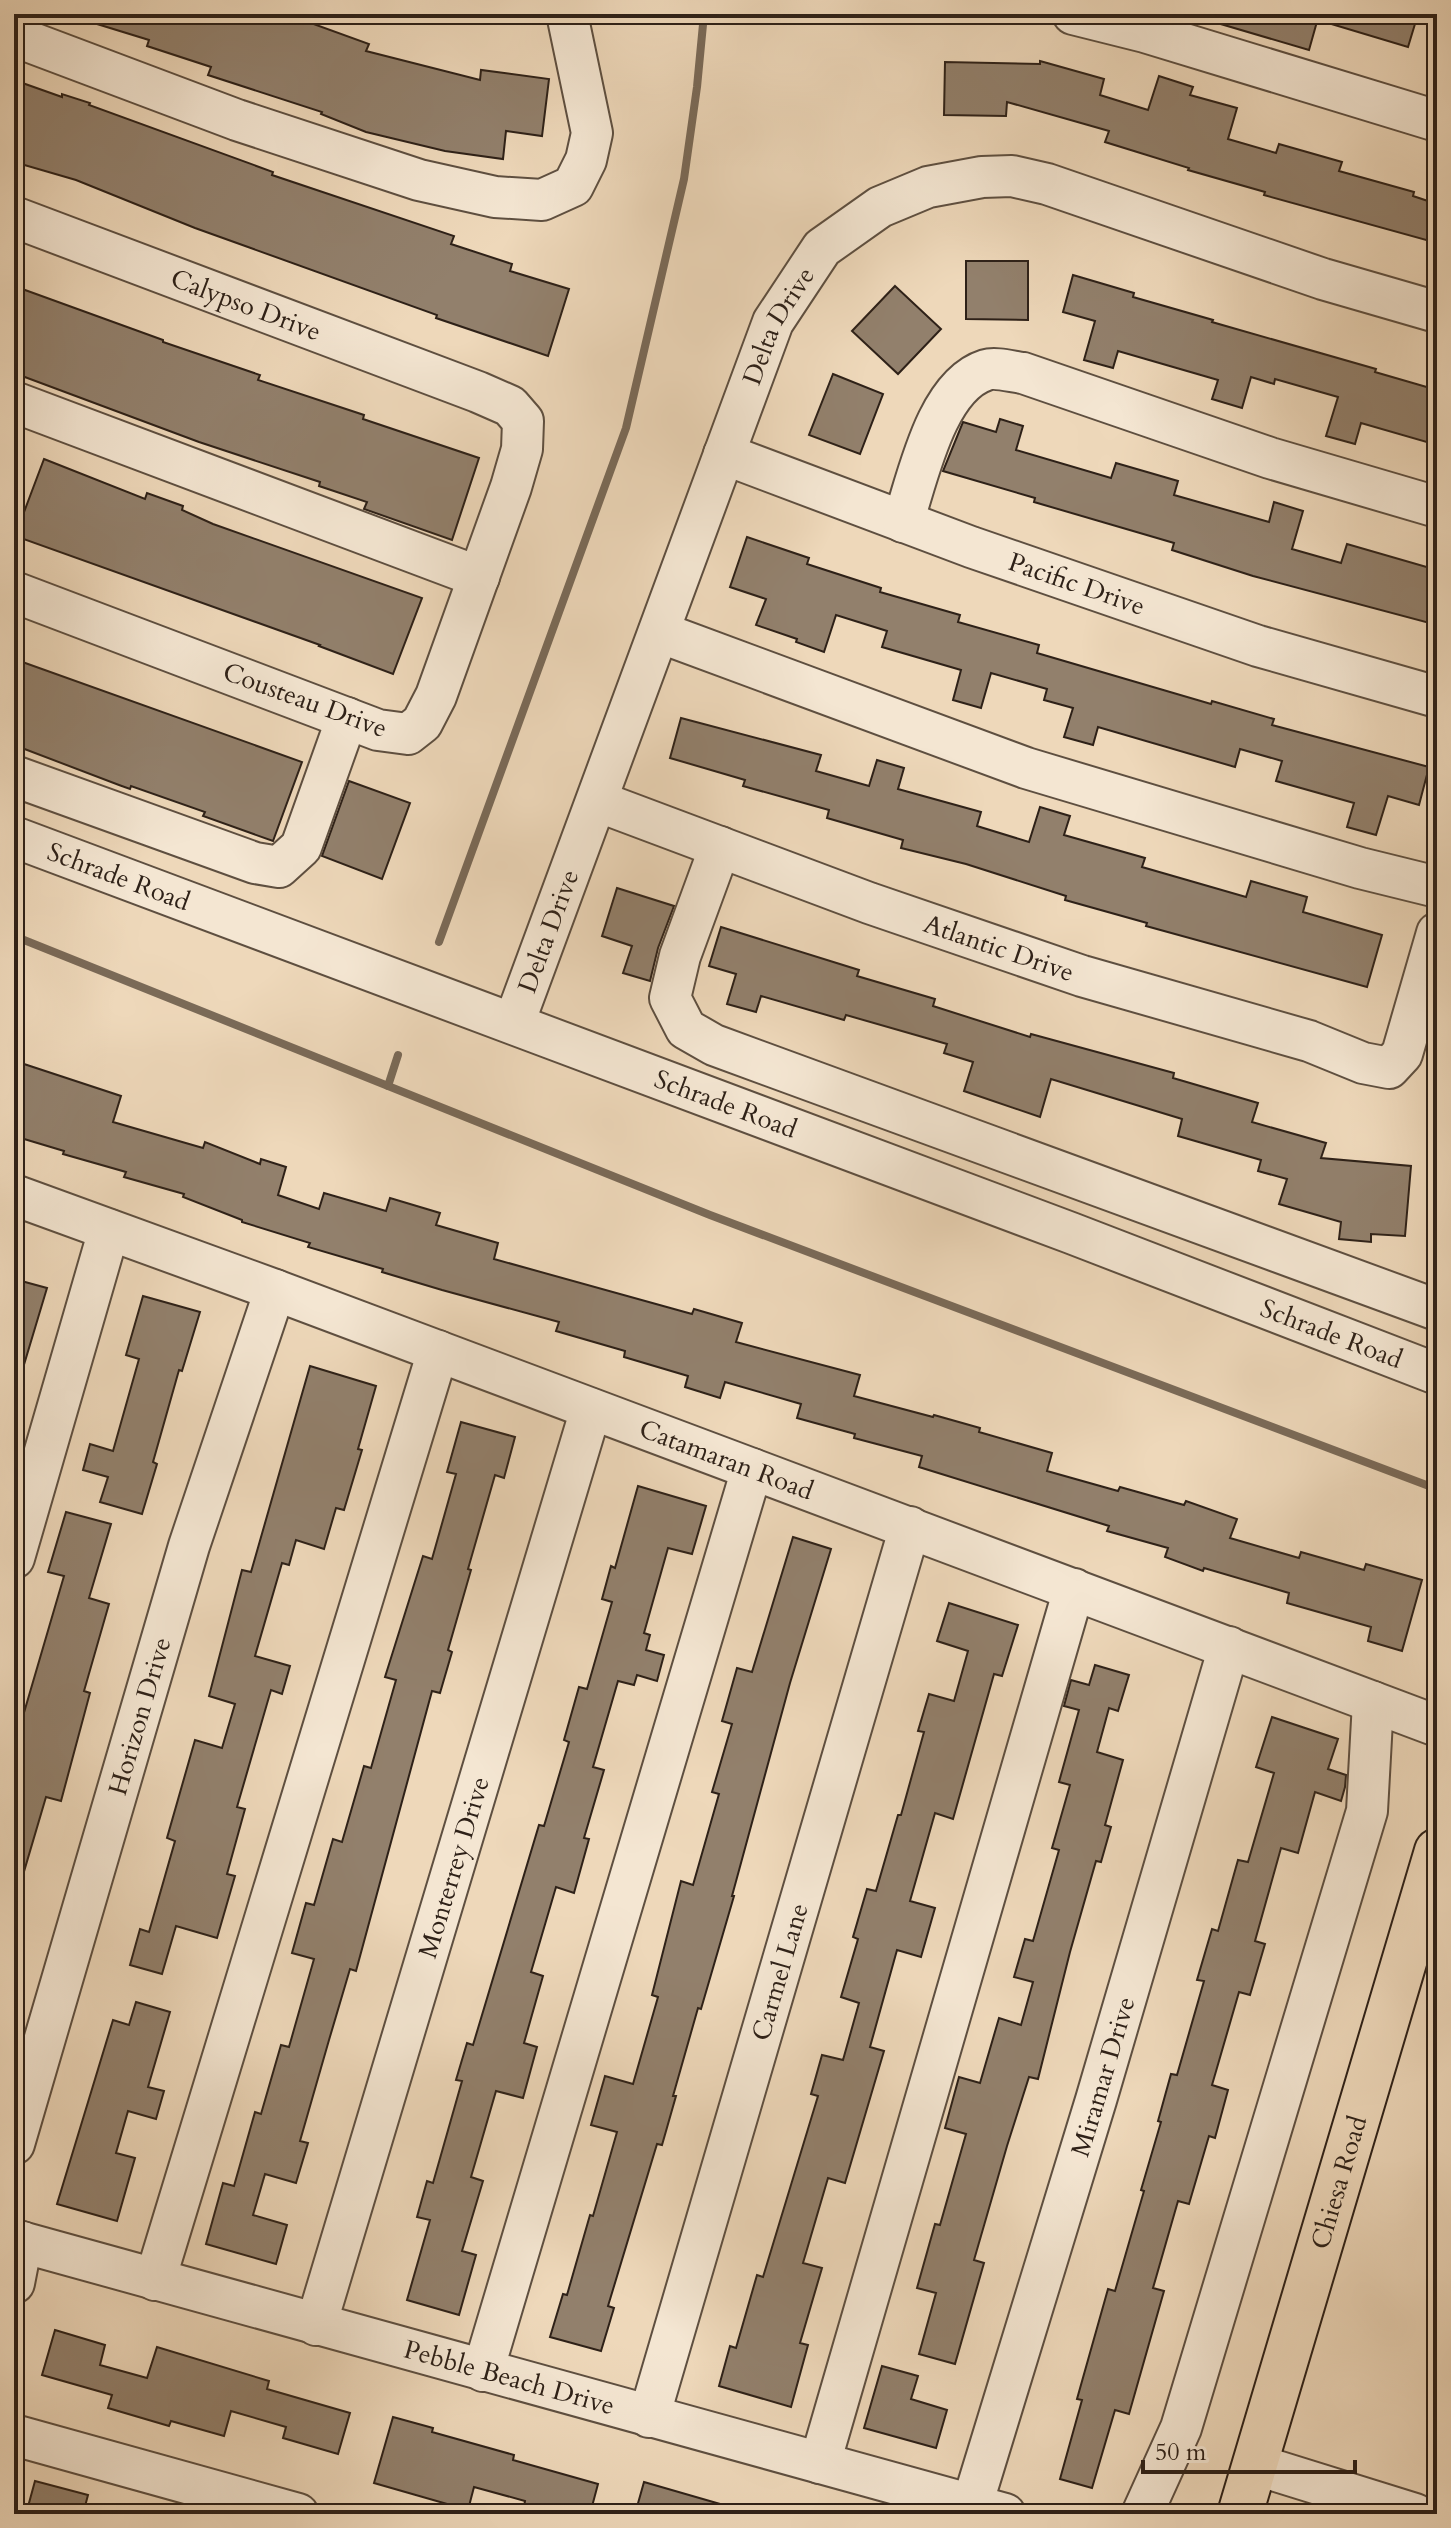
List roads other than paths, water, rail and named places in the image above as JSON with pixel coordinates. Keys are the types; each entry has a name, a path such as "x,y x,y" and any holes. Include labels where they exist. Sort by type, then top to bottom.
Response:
{"main road":[{"name":"Chiesa Road","path":"1240,2514 1437,1851"}],"street":[{"path":"14,36 237,120 419,180 495,197 542,200 573,186 586,160 592,133 567,14"},
{"path":"1073,14 1145,32 1437,121"},
{"name":"Delta Drive","path":"514,1023 773,322 822,248 880,207 928,187 982,177 1012,176 1047,184 1323,279 1437,312"},
{"name":"Calypso Drive","path":"14,217 478,392"},
{"path":"903,522 936,423 950,398 965,383 988,369 1023,373 1270,458 1437,507"},
{"name":"Cousteau Drive","path":"14,592 378,730 408,734 422,723 436,696 522,449 523,421 510,406 478,392"},
{"path":"14,402 479,577"},
{"name":"Pacific Drive","path":"724,454 903,522 1258,646 1437,697"},
{"path":"659,632 1026,768 1360,868 1437,887"},
{"path":"14,776 255,863 279,867 301,847 347,718"},
{"name":"Atlantic Drive","path":"597,801 869,903 1082,976 1309,1041 1363,1063 1389,1068 1402,1054 1437,933"},
{"name":"Schrade Road","path":"14,837 514,1023 1437,1374"},
{"path":"720,847 680,956 670,998 686,1029 714,1045 1437,1310"},
{"name":"Catamaran Road","path":"14,1195 1437,1726"},
{"path":"14,1558 109,1230"},
{"name":"Horizon Drive","path":"14,2144 189,1546 275,1290"},
{"path":"155,2280 438,1351"},
{"name":"Monterrey Drive","path":"316,2325 591,1409"},
{"path":"483,2371 752,1469"},
{"name":"Carmel Lane","path":"649,2417 910,1527"},
{"path":"820,2463 1074,1589"},
{"name":"Miramar Drive","path":"989,2509 1096,2100 1229,1647"},
{"path":"1142,2514 1181,2428 1367,1811 1373,1702"},
{"path":"14,2283 18,2241"},
{"name":"Pebble Beach Drive","path":"18,2241 989,2509"},
{"path":"14,2435 298,2514"},
{"path":"1254,2464 1415,2514"}],"waterway":[{"path":"439,942 626,428 684,179 704,14"},
{"path":"14,936 710,1215 1437,1489"},
{"path":"388,1086 398,1055"}]}
